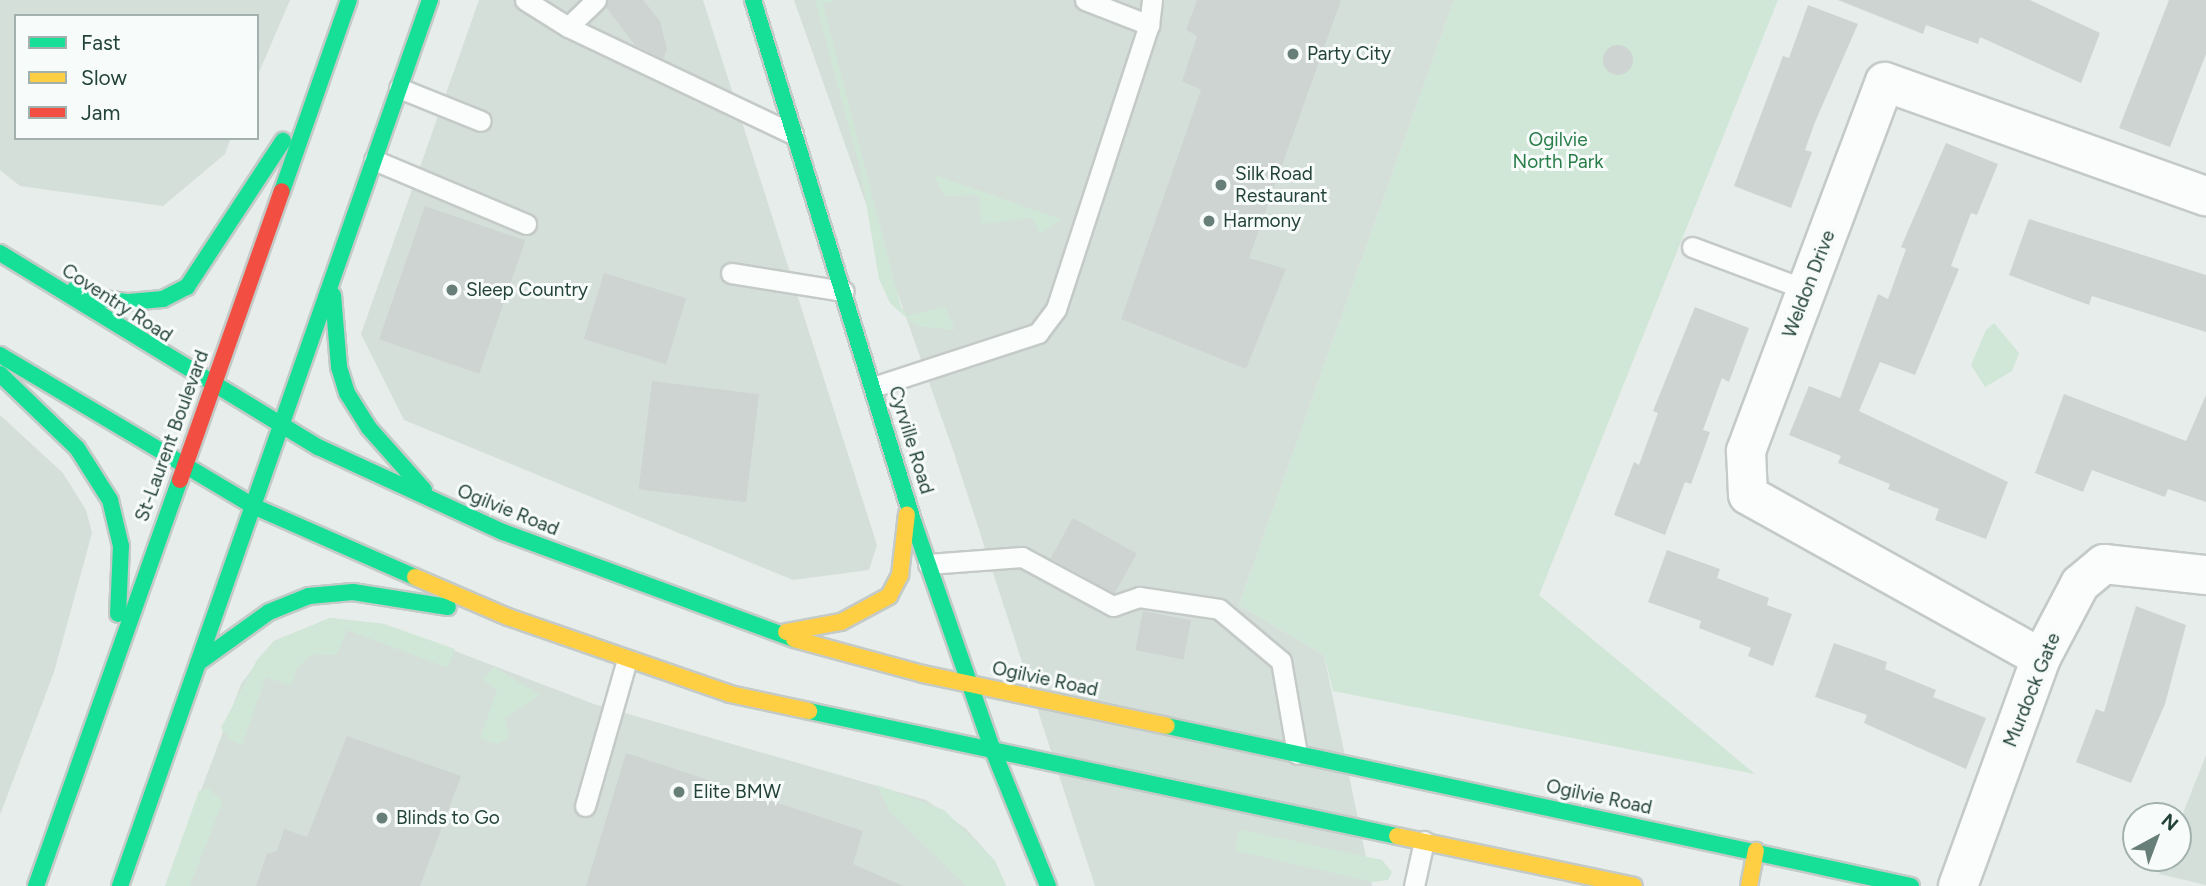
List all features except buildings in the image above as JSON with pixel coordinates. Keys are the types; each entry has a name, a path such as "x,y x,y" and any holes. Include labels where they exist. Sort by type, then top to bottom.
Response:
{"main road":[{"name":"St-Laurent Boulevard","path":"36,886 182,466 349,0"},
{"path":"120,886 430,0"},
{"name":"Cyrville Road","path":"752,0 928,564 992,748 1048,886"},
{"path":"0,252 94,298 143,302 175,295 197,276 320,83"},
{"name":"Coventry Road","path":"0,252 211,386"},
{"path":"332,281 339,367 347,393 369,428 437,504"},
{"path":"0,355 253,506 508,617 730,694 1634,886"},
{"path":"0,374 77,448 110,499 121,546 115,660"},
{"name":"Ogilvie Road","path":"211,386 281,427 437,504 777,634 969,683 1911,886"},
{"path":"777,634 841,622 888,596 900,575 908,504"},
{"path":"198,663 270,612 331,592 508,617"},
{"path":"1749,886 1756,851"}],"street":[{"name":"Weldon Drive","path":"2041,658 1748,495 1746,451 1885,82 2204,191"},
{"name":"Murdock Gate","path":"1958,886 2041,658 2080,584 2104,564 2206,575"}],"lane":[{"path":"525,0 568,27 795,135"},
{"path":"568,27 596,0"},
{"path":"1085,0 1149,25"},
{"path":"873,387 1038,333 1056,309 1149,25 1152,0"},
{"path":"399,88 481,121"},
{"path":"374,160 526,225"},
{"path":"1692,247 1807,289"},
{"path":"731,273 844,291"},
{"path":"928,564 1022,557 1113,606 1139,597 1219,609 1282,661 1297,754"},
{"path":"584,806 627,660"},
{"path":"1414,886 1424,841"}],"shaded area":[{"path":"0,0 290,0 259,72 259,14 14,14 14,140 230,140 225,154 163,206 20,186 0,170"},
{"path":"479,0 703,0 877,545 869,570 793,580 404,420 361,334"},
{"path":"794,0 1454,0 1239,605 1324,655 1372,886 1095,886 954,453"},
{"path":"0,415 63,473 86,510 92,533 54,672 0,815"},
{"path":"330,618 384,624 594,704 926,800 966,829 995,861 1006,886 165,886 241,684 274,641"},
{"path":"2206,755 2206,885 2159,874 2192,872 2192,802 2187,802"}],"green space":[{"path":"815,0 838,0 823,4 901,307 908,316 945,306 955,330 916,326 890,303 879,279 861,173"},
{"name":"Ogilvie North Park","path":"1454,0 1778,0 1539,595 1755,774 1333,691 1324,655 1239,605"},
{"path":"934,175 1061,219 1040,234 1032,218 981,224 979,195 944,196"},
{"path":"1994,323 2019,353 2012,371 1985,387 1971,365 1986,330"},
{"path":"330,618 384,624 455,649 448,668 347,630 337,655 313,654 297,668 291,686 266,677 242,745 230,740 221,728 257,660 274,641"},
{"path":"494,667 540,695 505,718 510,738 497,744 480,738 497,690 482,679"},
{"path":"877,785 944,810 995,861 1006,886 966,886 889,811"},
{"path":"208,788 223,801 190,886 165,886 199,791"},
{"path":"1239,829 1382,860 1392,872 1388,880 1373,882 1235,851"}],"traffic: fast":[{"path":"282,191 349,0"},
{"path":"120,886 430,0"},
{"path":"753,0 914,524 992,748 1048,886"},
{"path":"75,289 94,298 129,302 163,299 187,287 283,141"},
{"path":"0,253 318,447 503,532 794,639"},
{"path":"333,295 339,367 347,393 369,428 424,490"},
{"path":"0,355 253,506 415,577"},
{"path":"0,374 77,448 110,500 121,546 118,614"},
{"path":"36,886 180,480"},
{"path":"198,663 269,612 309,596 353,592 448,607"},
{"path":"809,711 1397,836"},
{"path":"1167,726 1911,886"}],"traffic: slow":[{"path":"786,632 841,622 889,596 900,575 907,514"},
{"path":"415,577 508,617 730,694 809,711"},
{"path":"794,639 923,674 1167,726"},
{"path":"1397,836 1634,886"},
{"path":"1749,886 1756,851"}],"traffic: jam":[{"path":"180,480 282,191"}],"place":[{"name":"Party City","path":"1293,54"},
{"name":"Silk Road Restaurant","path":"1221,185"},
{"name":"Harmony","path":"1209,221"},
{"name":"Sleep Country","path":"452,290"},
{"name":"Elite BMW","path":"679,792"},
{"name":"Blinds to Go","path":"382,818"}]}
